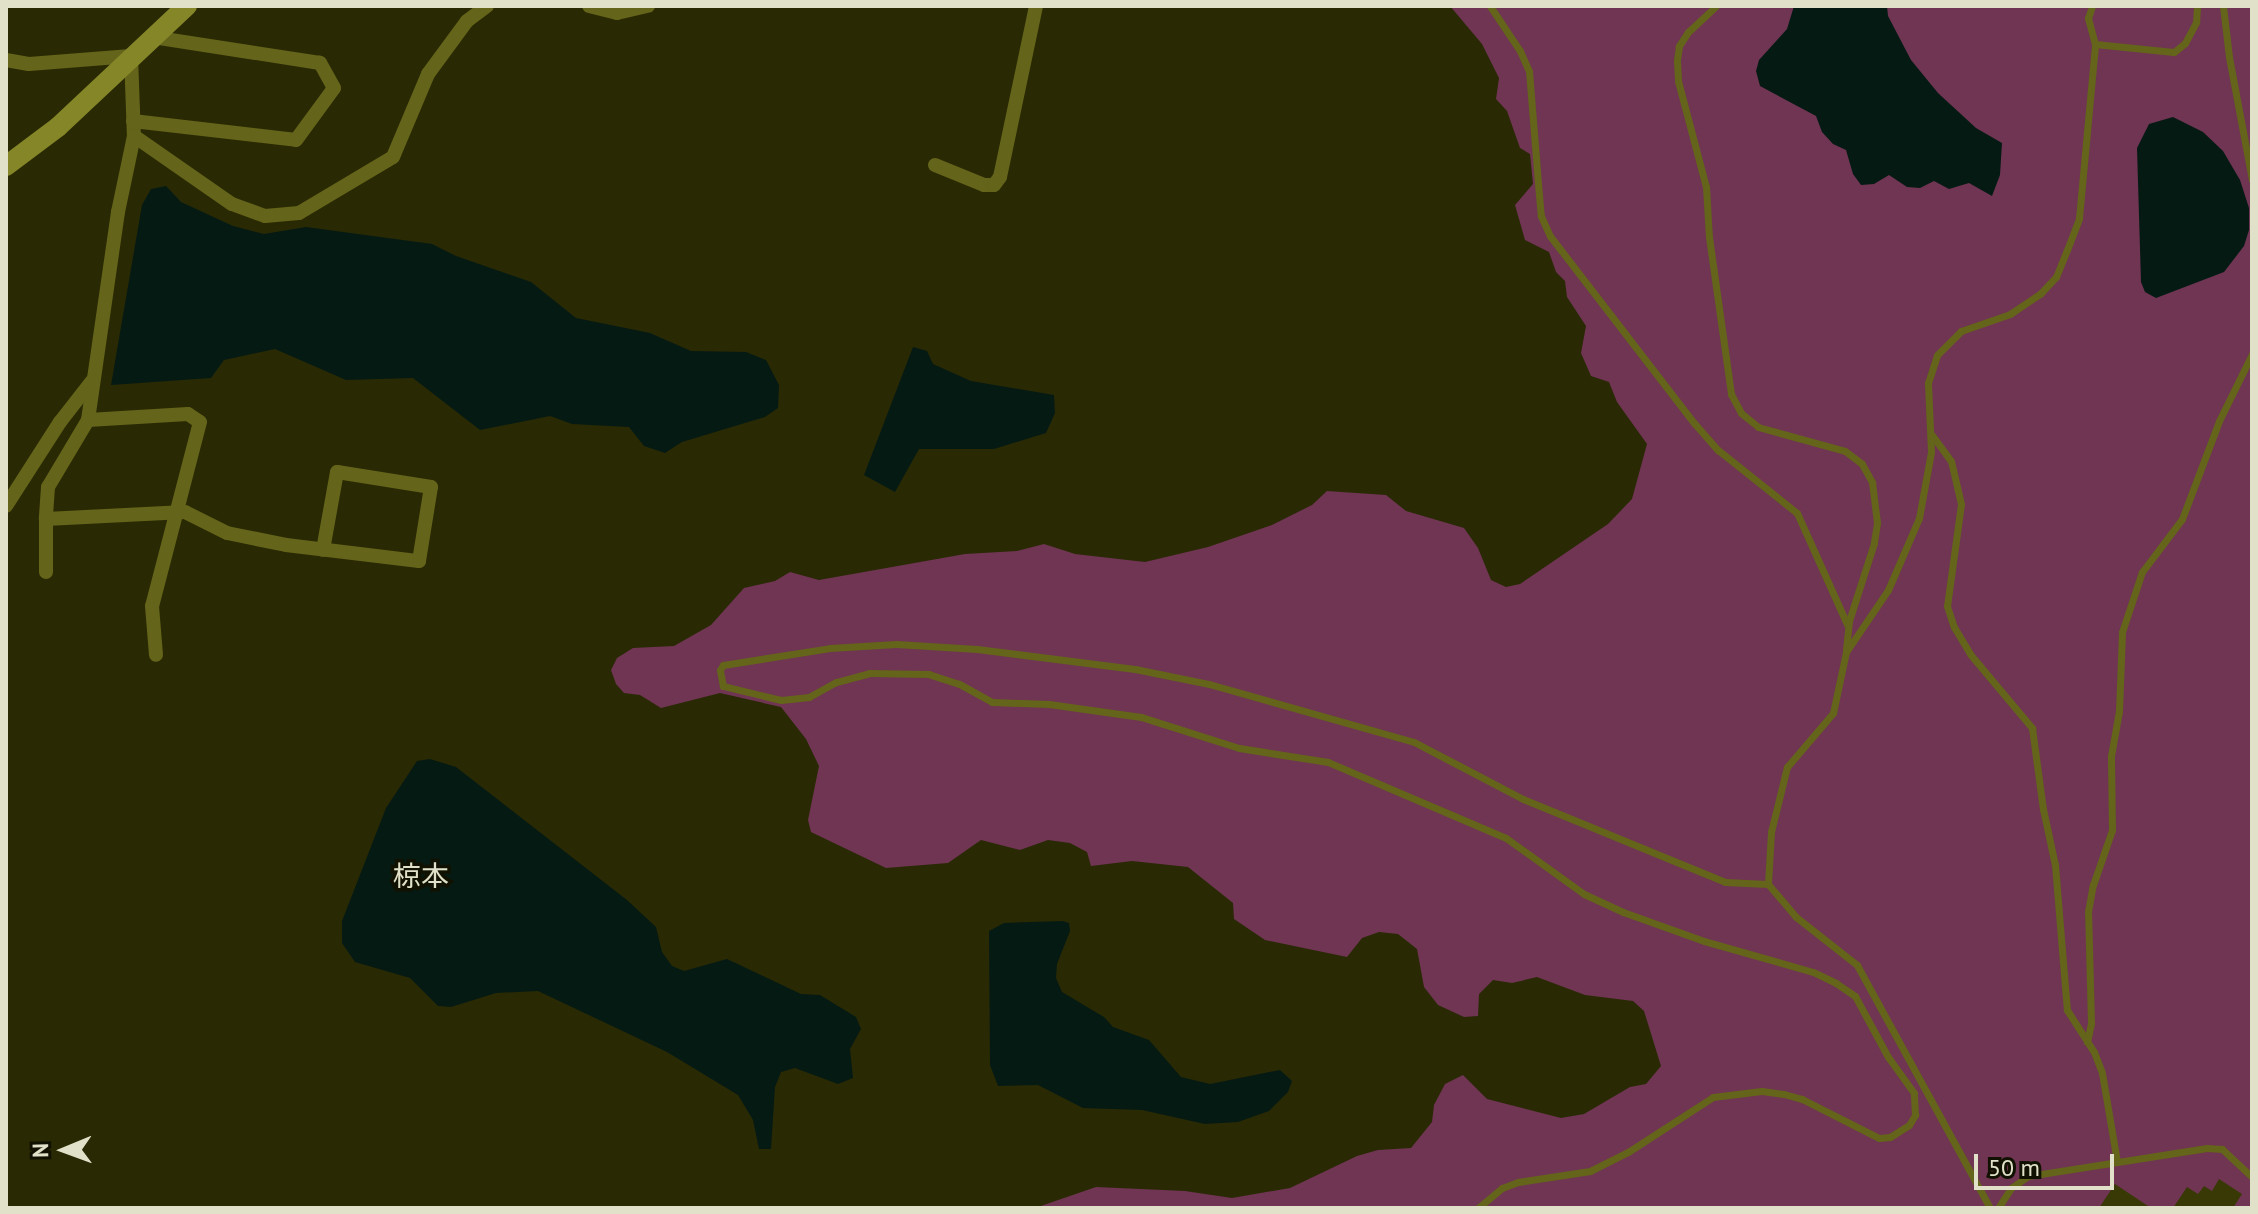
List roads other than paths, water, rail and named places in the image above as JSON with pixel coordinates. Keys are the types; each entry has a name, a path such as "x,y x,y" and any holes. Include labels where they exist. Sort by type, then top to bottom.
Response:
{"street":[{"path":"6,166 58,127 187,6"},
{"path":"134,128 232,204 265,216 299,213 393,157 428,74 467,21 487,6"},
{"path":"589,6 617,13 648,6"},
{"path":"935,165 984,185 994,185 1000,177 1036,6"},
{"path":"134,128 296,140 334,88 320,63 153,37"},
{"path":"46,572 48,487 88,420 134,128 131,56"},
{"path":"6,60 29,64 131,56"},
{"path":"6,506 60,422 92,381"},
{"path":"88,420 188,414 200,422 152,606 156,655"},
{"path":"46,519 178,512 227,533 286,545 330,551 419,561 431,487 337,472 323,550"}],"lane":[{"path":"1490,6 1529,71 1541,216 1550,236 1626,339 1718,450 1797,513 1848,626"},
{"path":"1716,6 1688,32 1679,46 1677,61 1678,81 1706,187 1709,237 1731,394 1741,413 1758,427 1845,451 1862,464 1872,482 1877,523 1874,543 1848,626 1846,652 1833,713 1787,767 1771,832 1768,884 1796,917 1857,965 1990,1208"},
{"path":"1846,652 1888,590 1919,518 1931,452 1928,383 1937,355 1961,331 2010,314 2040,294 2056,277 2067,250 2079,218 2095,44 2088,18 2092,6"},
{"path":"2095,44 2174,52 2185,43 2196,22 2197,6"},
{"path":"2223,6 2226,42 2252,180"},
{"path":"2087,1042 2091,1023 2088,912 2093,885 2112,830 2111,756 2119,711 2122,632 2142,572 2182,519 2219,421 2252,354"},
{"path":"1931,433 1951,461 1961,504 1947,606 1954,627 1970,654 2032,728 2043,809 2055,865 2067,1010 2087,1042 2107,1093 2117,1162"},
{"path":"1478,1208 1502,1188 1518,1182 1590,1171 1628,1152 1697,1106 1728,1094 1762,1091 1802,1099 1867,1134 1890,1137 1909,1125 1915,1115 1914,1093 1888,1057 1855,996 1836,983 1813,972 1704,941 1623,912 1584,894 1506,838 1328,762 1239,748 1141,717 1049,704 992,702 959,684 929,674 870,673 836,682 794,701 726,688 721,684 720,670 730,664 830,648 896,644 977,649 1135,669 1209,684 1414,742 1523,799 1725,882 1768,884"},
{"path":"1888,1057 1905,1054"},
{"path":"1998,1208 2011,1188 2028,1176 2222,1149 2252,1177"}],"district":[{"name":"椋本","path":"421,876"}]}
